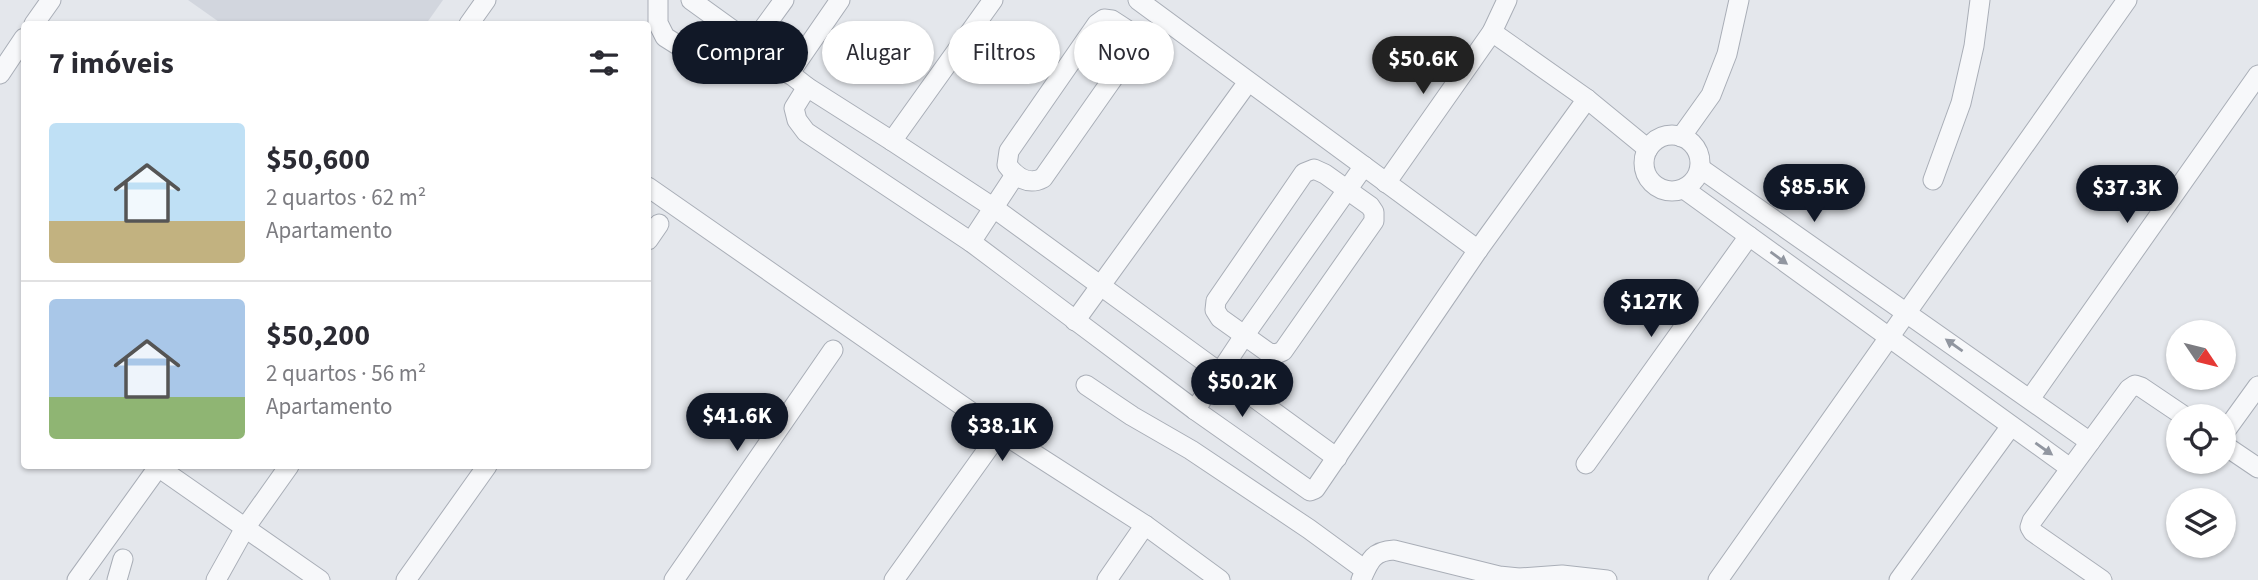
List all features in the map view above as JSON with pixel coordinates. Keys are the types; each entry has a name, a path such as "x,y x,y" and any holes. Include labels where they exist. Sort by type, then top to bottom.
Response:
{"street":[{"path":"36,21 51,0"},
{"path":"471,21 486,0"},
{"path":"658,0 659,23 665,37 672,41"},
{"path":"691,0 720,21"},
{"path":"769,21 784,0"},
{"path":"808,46 840,0"},
{"path":"892,141 993,0"},
{"path":"1386,183 1492,32 1507,0"},
{"path":"1681,137 1711,95 1727,54 1739,0"},
{"path":"1933,180 1961,103 1974,46 1980,0"},
{"path":"1718,580 2127,0"},
{"path":"1129,21 1140,1 1478,250"},
{"path":"1492,32 1587,99 1648,149"},
{"path":"0,74 21,42"},
{"path":"1074,57 1009,150 1007,165 1015,175 1031,182 1043,178 1109,84"},
{"path":"2030,398 2258,75"},
{"path":"1076,321 1248,82"},
{"path":"803,84 994,208 1337,458"},
{"path":"807,87 794,108 797,120 806,132 971,242 1195,410 1307,490 1315,489 1478,250 1587,99"},
{"path":"1663,137 1681,137 1696,149 1700,168 1691,184 1684,189 1664,191 1648,178 1644,158 1654,142 1663,137"},
{"path":"1195,410 1364,166"},
{"path":"1700,168 2090,442"},
{"path":"1314,169 1347,190 1370,206 1374,212 1374,220 1283,351 1269,353 1220,318 1215,310 1216,301 1304,173 1314,169"},
{"path":"971,242 1015,175"},
{"path":"651,189 1000,432 1145,525 1220,580"},
{"path":"1684,189 2070,468"},
{"path":"1586,464 1749,236"},
{"path":"674,580 833,350"},
{"path":"1972,398 1992,372"},
{"path":"1086,384 1309,529 1363,575 1374,555 1382,550 1394,550 1499,576 1519,578 1562,575 1607,580"},
{"path":"2102,580 2040,537 2031,527 2032,521 2129,389 2135,385 2141,387 2166,404"},
{"path":"2236,416 2258,386"},
{"path":"1899,580 2011,426"},
{"path":"894,580 1000,432"},
{"path":"2236,453 2258,468"},
{"path":"78,580 157,469"},
{"path":"163,469 320,580"},
{"path":"216,580 245,528 287,469"},
{"path":"406,580 485,469"},
{"path":"1107,580 1145,525"},
{"path":"117,580 123,559"}],"shaded area":[{"path":"188,0 443,0 428,21 218,21"}]}
